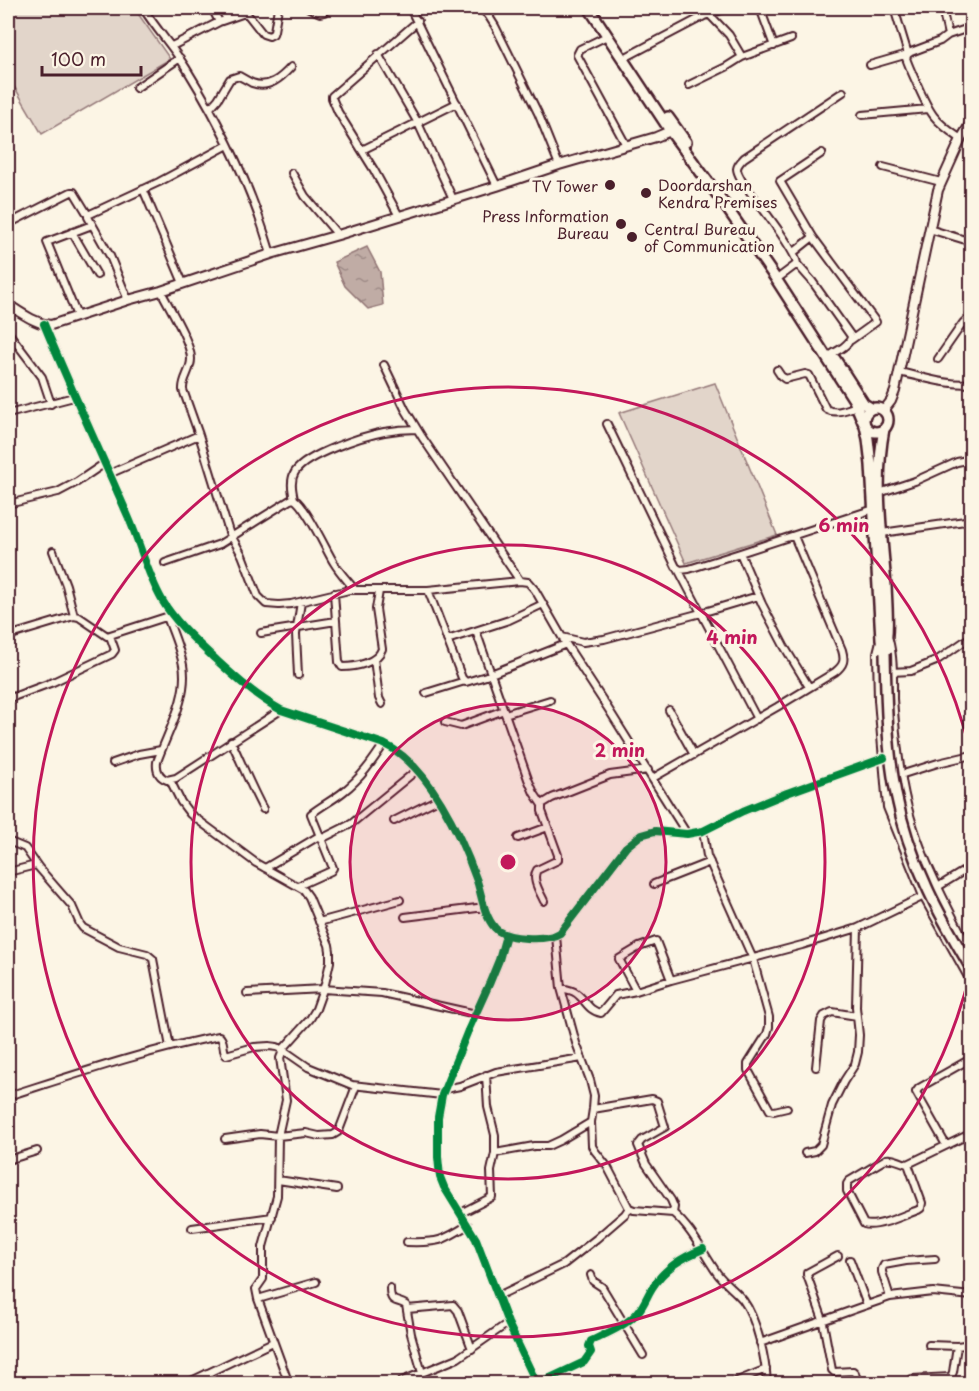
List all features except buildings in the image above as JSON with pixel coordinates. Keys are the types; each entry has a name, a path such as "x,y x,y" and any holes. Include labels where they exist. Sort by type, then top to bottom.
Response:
{"main road":[{"path":"588,8 776,279 857,406 870,447 885,653 888,732 900,810 925,884 972,970"},
{"path":"596,8 673,130 781,276 864,404 871,408"},
{"path":"884,429 876,432 868,430 864,424 865,414 871,408 878,407 884,410 888,417 880,458 879,493 884,638"}],"street":[{"path":"143,8 172,46 210,108 260,220 271,254"},
{"path":"212,8 219,22"},
{"path":"220,8 227,19"},
{"path":"172,46 244,10 264,35 269,36 274,31 278,8"},
{"path":"309,8 321,14 327,8"},
{"path":"410,8 497,186"},
{"path":"480,8 495,26 538,113 559,165"},
{"path":"488,15 497,8"},
{"path":"701,8 729,35 742,57"},
{"path":"627,56 706,15 727,8"},
{"path":"760,8 774,46"},
{"path":"894,8 908,54 907,61 928,109 942,126 961,139"},
{"path":"942,8 948,35"},
{"path":"399,216 338,112 332,96 418,21"},
{"path":"870,65 908,54 940,41 948,35 972,27"},
{"path":"607,36 580,49 577,55 626,146"},
{"path":"689,85 742,57 791,39"},
{"path":"378,54 418,123 453,199"},
{"path":"136,88 180,58"},
{"path":"210,108 230,79 239,76 255,84 270,83 291,67"},
{"path":"843,92 744,158 737,166 737,170 742,181 793,253 797,264 812,281 851,336 851,340"},
{"path":"362,150 457,103"},
{"path":"862,116 928,109"},
{"path":"884,410 895,391 941,182 972,121"},
{"path":"8,306 44,324 51,325 271,254 338,236 673,130"},
{"path":"88,215 228,145"},
{"path":"822,153 780,181 813,237 876,322 832,354"},
{"path":"883,167 941,182"},
{"path":"292,173 306,196 338,236"},
{"path":"143,189 183,283"},
{"path":"8,224 74,192 110,256 128,300"},
{"path":"77,316 47,242 92,225"},
{"path":"929,229 972,242"},
{"path":"72,232 97,275"},
{"path":"793,253 813,237"},
{"path":"781,276 797,264"},
{"path":"161,291 191,353 191,367 183,387 200,435 227,527 261,600 271,605 301,602 355,590 428,590 528,582 687,834"},
{"path":"938,359 972,314"},
{"path":"44,324 169,616 183,665 184,683 180,702 156,768 164,778 170,780 190,814 244,855 304,890 329,945 331,958 328,976 313,1015 282,1049 280,1058 286,1100 278,1136 277,1200 263,1247 264,1274 256,1289 289,1383"},
{"path":"8,332 42,377 51,404"},
{"path":"384,365 417,429 520,581"},
{"path":"777,370 785,379 808,375 829,411 835,412 857,406"},
{"path":"898,372 965,385 972,383"},
{"path":"8,414 74,397"},
{"path":"607,424 678,569 757,719"},
{"path":"355,590 335,565 304,510 294,499 292,478 307,461 335,448 381,432 417,429"},
{"path":"109,474 200,435"},
{"path":"879,493 915,481 957,462 972,459"},
{"path":"8,504 57,492 105,463"},
{"path":"165,563 216,546 294,499"},
{"path":"678,569 689,569 874,509"},
{"path":"882,533 972,520"},
{"path":"653,778 757,719 838,669 844,662 794,536"},
{"path":"53,551 66,585 74,616"},
{"path":"740,553 758,596 809,687"},
{"path":"428,590 465,681"},
{"path":"334,593 339,662 342,667 352,667 374,659 382,649 376,609 379,591"},
{"path":"562,637 583,642 604,639 758,596"},
{"path":"298,675 296,645 301,602"},
{"path":"447,640 509,620 543,604"},
{"path":"8,636 74,616 79,617 104,636 110,636 169,616"},
{"path":"169,616 259,697 281,710 384,744 402,755 417,770 438,799 457,832 494,927 506,935 541,938 556,936 564,930 626,847 636,838 655,831 687,834 703,831 787,793 884,758"},
{"path":"261,633 336,621"},
{"path":"476,630 534,793 542,805 558,858 535,873 534,879 544,901"},
{"path":"8,696 10,698 53,682 112,654 115,650 110,636"},
{"path":"891,672 911,672 936,661 972,636"},
{"path":"884,638 891,652 900,775 908,812 936,888 972,956"},
{"path":"884,638 878,653 879,700 888,807 924,897 972,982"},
{"path":"426,693 491,674 566,644"},
{"path":"374,659 379,698 382,704"},
{"path":"445,722 461,726 550,700"},
{"path":"170,780 281,710"},
{"path":"669,710 694,755"},
{"path":"231,741 263,809"},
{"path":"297,886 332,870 333,867 312,813 357,780 384,744"},
{"path":"113,763 139,754 161,750"},
{"path":"900,775 972,755"},
{"path":"265,868 351,824 417,770"},
{"path":"542,805 552,798 598,779 621,773 648,770"},
{"path":"394,821 438,799"},
{"path":"892,818 908,812"},
{"path":"519,838 548,827"},
{"path":"703,831 710,862 753,959 768,1009 767,1034 748,1064 748,1070 770,1110 787,1108"},
{"path":"8,841 23,846 36,865 72,906 83,928 114,945 147,954 153,959 170,1047"},
{"path":"654,884 710,862"},
{"path":"8,872 36,865"},
{"path":"936,888 972,866"},
{"path":"561,988 574,992 584,1000 589,1008 601,1013 616,994 753,959 858,928 924,897"},
{"path":"319,922 400,900"},
{"path":"405,917 485,907"},
{"path":"804,1153 815,1151 821,1145 832,1105 855,1064 859,1043 858,928"},
{"path":"506,935 499,960 443,1092 438,1117 438,1157 440,1177 446,1191 476,1239 508,1323 537,1383 584,1362 591,1352 589,1346 591,1341 624,1324 639,1312 661,1274 686,1256 703,1249"},
{"path":"556,936 561,988 593,1091 591,1122 593,1148 607,1166 629,1208 673,1213 703,1249 718,1274 744,1301 760,1343 767,1383"},
{"path":"636,990 619,958 656,941 671,980"},
{"path":"247,993 323,989 387,994 476,1014"},
{"path":"816,1067 821,1021 824,1016 832,1012 857,1016"},
{"path":"8,1096 170,1047 219,1036 226,1055 254,1047 269,1046 282,1049 308,1068 356,1086 443,1092 486,1075 506,1070 582,1059"},
{"path":"946,1145 916,1092 919,1088 972,1058"},
{"path":"461,1213 491,1198 492,1195 490,1171 495,1153 495,1135 488,1107 486,1075"},
{"path":"225,1139 260,1134 278,1136 306,1133 319,1136 336,1134 356,1086"},
{"path":"593,1109 652,1099 657,1101 665,1127 642,1140 638,1145 646,1164 671,1200 674,1207 673,1213"},
{"path":"495,1153 532,1146 548,1146 591,1122"},
{"path":"908,1164 922,1203 921,1208 871,1226 864,1224 847,1191 849,1181 886,1159 908,1164 972,1133"},
{"path":"8,1160 37,1151"},
{"path":"278,1180 337,1189"},
{"path":"498,1296 564,1264 596,1239 629,1208"},
{"path":"192,1228 272,1217"},
{"path":"407,1242 428,1243 441,1240 468,1225"},
{"path":"838,1256 807,1273 822,1321 832,1370 834,1372 853,1371 858,1383"},
{"path":"890,1297 882,1272 884,1265 935,1259"},
{"path":"850,1260 867,1305"},
{"path":"591,1275 593,1281 602,1287 643,1355"},
{"path":"258,1299 316,1282"},
{"path":"390,1288 392,1299 405,1304 407,1309 412,1340 422,1373"},
{"path":"760,1343 890,1297 933,1292 972,1296"},
{"path":"407,1309 453,1305 458,1311 472,1349"},
{"path":"399,1383 453,1361 508,1323"},
{"path":"185,1383 273,1342"},
{"path":"929,1345 972,1344"},
{"path":"912,1379 951,1377 957,1346"},
{"path":"730,1383 766,1369"},
{"path":"207,1373 212,1383"}],"shaded area":[{"path":"8,8 134,8 170,59 42,134 8,76"},
{"path":"715,383 777,535 686,563 619,413"}],"water":[{"path":"367,247 380,272 383,305 368,309 345,286 334,262"}],"cycle path":[{"path":"44,324 128,516 152,580 173,616 229,672 272,705 384,744 400,754 415,768 429,785 452,823 477,881 488,918 500,932 526,938 554,936 560,933 626,847 641,835 655,831 687,834 703,831 787,793 884,758"},
{"path":"506,935 499,960 442,1095 438,1117 438,1157 440,1177 444,1187 476,1239 508,1323 537,1384 584,1362 591,1352 589,1346 591,1341 616,1329 633,1317 668,1269 703,1249"}],"place":[{"name":"TV Tower","path":"610,185"},
{"name":"Doordarshan Kendra Premises","path":"646,193"},
{"name":"Press Information Bureau","path":"621,224"},
{"name":"Central Bureau of Communication","path":"632,237"}]}
